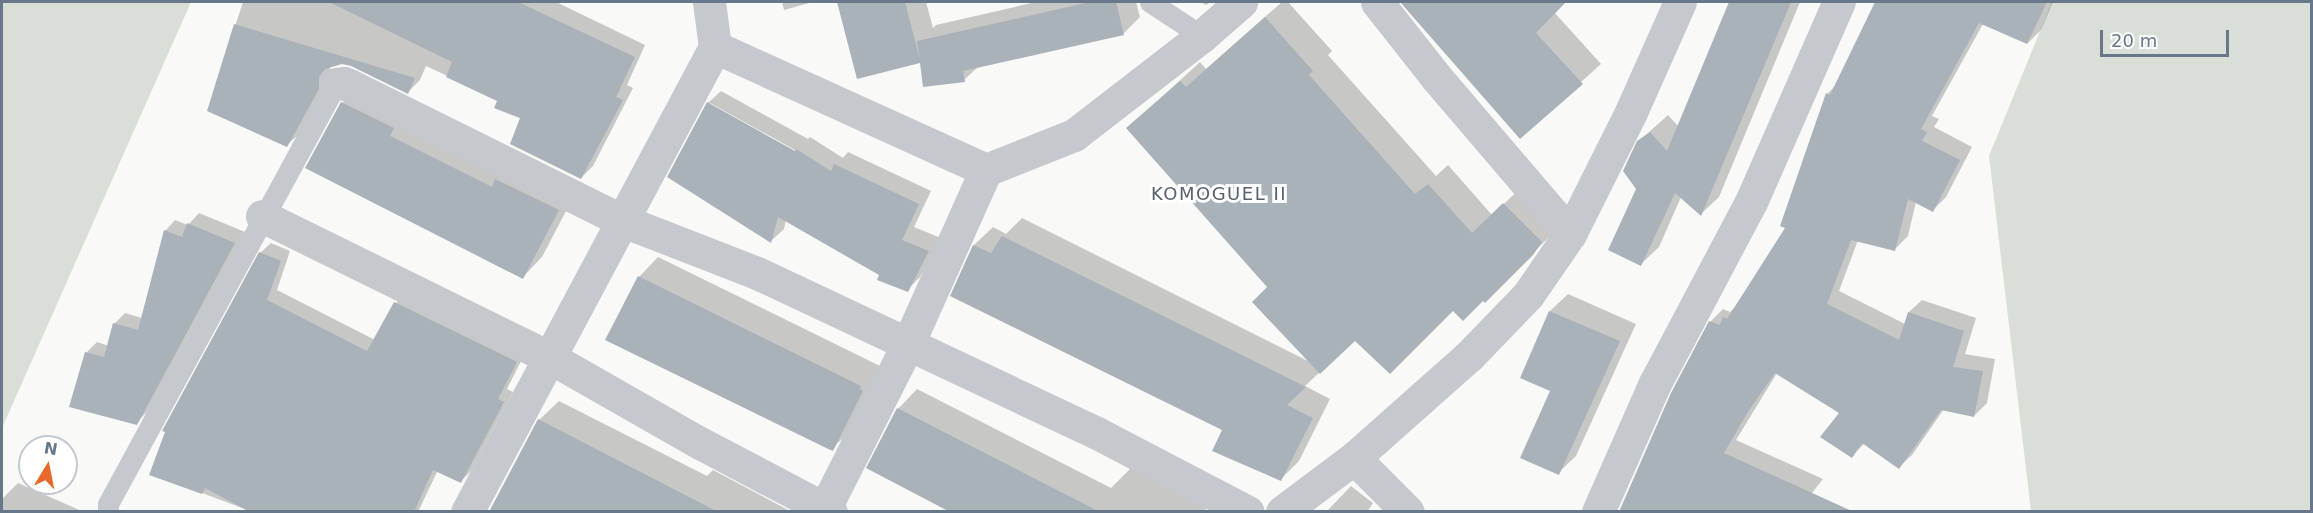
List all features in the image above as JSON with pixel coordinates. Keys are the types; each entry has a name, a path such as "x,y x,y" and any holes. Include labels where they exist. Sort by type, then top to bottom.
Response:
{"street":[{"path":"467,512 715,47 709,2"},
{"path":"262,216 549,357 700,443 826,510 908,344 986,170 1074,135 1202,36 1240,2"},
{"path":"1377,2 1436,77 1570,234"},
{"path":"1282,512 1354,458 1469,356 1528,295 1570,234 1631,111 1680,2"},
{"path":"1599,512 1654,385 1751,202 1839,2"},
{"path":"715,47 986,170"},
{"path":"336,84 344,83 351,86 622,221 757,273 1096,433 1248,512"},
{"path":"1354,458 1408,512"}],"lane":[{"path":"1150,2 1202,36"},
{"path":"108,512 108,504 262,216 336,84"}],"shaded area":[{"path":"2,2 191,2 2,428"},
{"path":"2052,2 2311,2 2311,511 2031,511 1989,156"}],"building":[{"path":"329,2 518,2 635,57 616,97 623,100 581,179 510,144 520,118 494,108 497,101 446,77 452,62"},
{"path":"837,2 905,2 920,60 917,41 1090,2 1116,2 1124,35 963,71 965,82 923,87 920,63 857,79"},
{"path":"1400,2 1566,2 1536,33 1583,84 1520,139"},
{"path":"1729,2 1791,2 1701,216 1675,193 1641,266 1608,250 1636,189 1623,171 1637,141 1650,132 1667,151"},
{"path":"1875,2 2047,2 2027,44 1979,23 1921,129 1927,132 1922,141 1960,160 1933,212 1908,199 1895,251 1851,240 1827,304 1899,340 1908,312 1964,331 1953,367 1983,371 1974,417 1941,410 1899,469 1862,443 1852,458 1820,437 1839,413 1775,373 1749,410 1724,453 1854,512 1619,512 1671,393 1709,321 1720,325 1723,317 1727,319 1785,228 1780,226 1826,93 1830,95"},
{"path":"1265,17 1313,71 1309,75 1415,194 1428,184 1472,233 1503,203 1542,242 1533,255 1485,303 1483,301 1463,321 1453,311 1390,374 1355,341 1320,374 1252,302 1267,287 1126,128 1180,81 1186,87"},
{"path":"234,24 415,78 408,94 351,66 342,64 325,69 319,77 319,89 287,147 207,111"},
{"path":"341,102 394,128 390,136 492,187 495,179 559,210 523,279 305,168"},
{"path":"707,102 795,151 796,149 831,171 834,164 919,204 902,240 929,251 908,292 877,280 879,275 778,217 771,243 667,177"},
{"path":"187,223 235,243 137,425 69,407 85,352 104,357 113,323 138,330 164,230 182,237"},
{"path":"1002,236 1306,387 1287,405 1313,418 1281,481 1212,451 1222,430 950,296 973,245 991,253"},
{"path":"259,252 281,261 267,300 367,351 394,302 517,362 498,399 504,402 461,483 433,470 414,512 250,512 205,488 202,494 149,475 165,432 162,431"},
{"path":"638,276 861,386 860,389 863,391 833,451 605,340"},
{"path":"1549,311 1620,341 1559,475 1520,458 1550,391 1520,378"},
{"path":"897,408 1100,512 950,512 866,468"},
{"path":"538,419 718,512 489,512"}],"district":[{"name":"KOMOGUEL II","path":"1219,194"}]}
